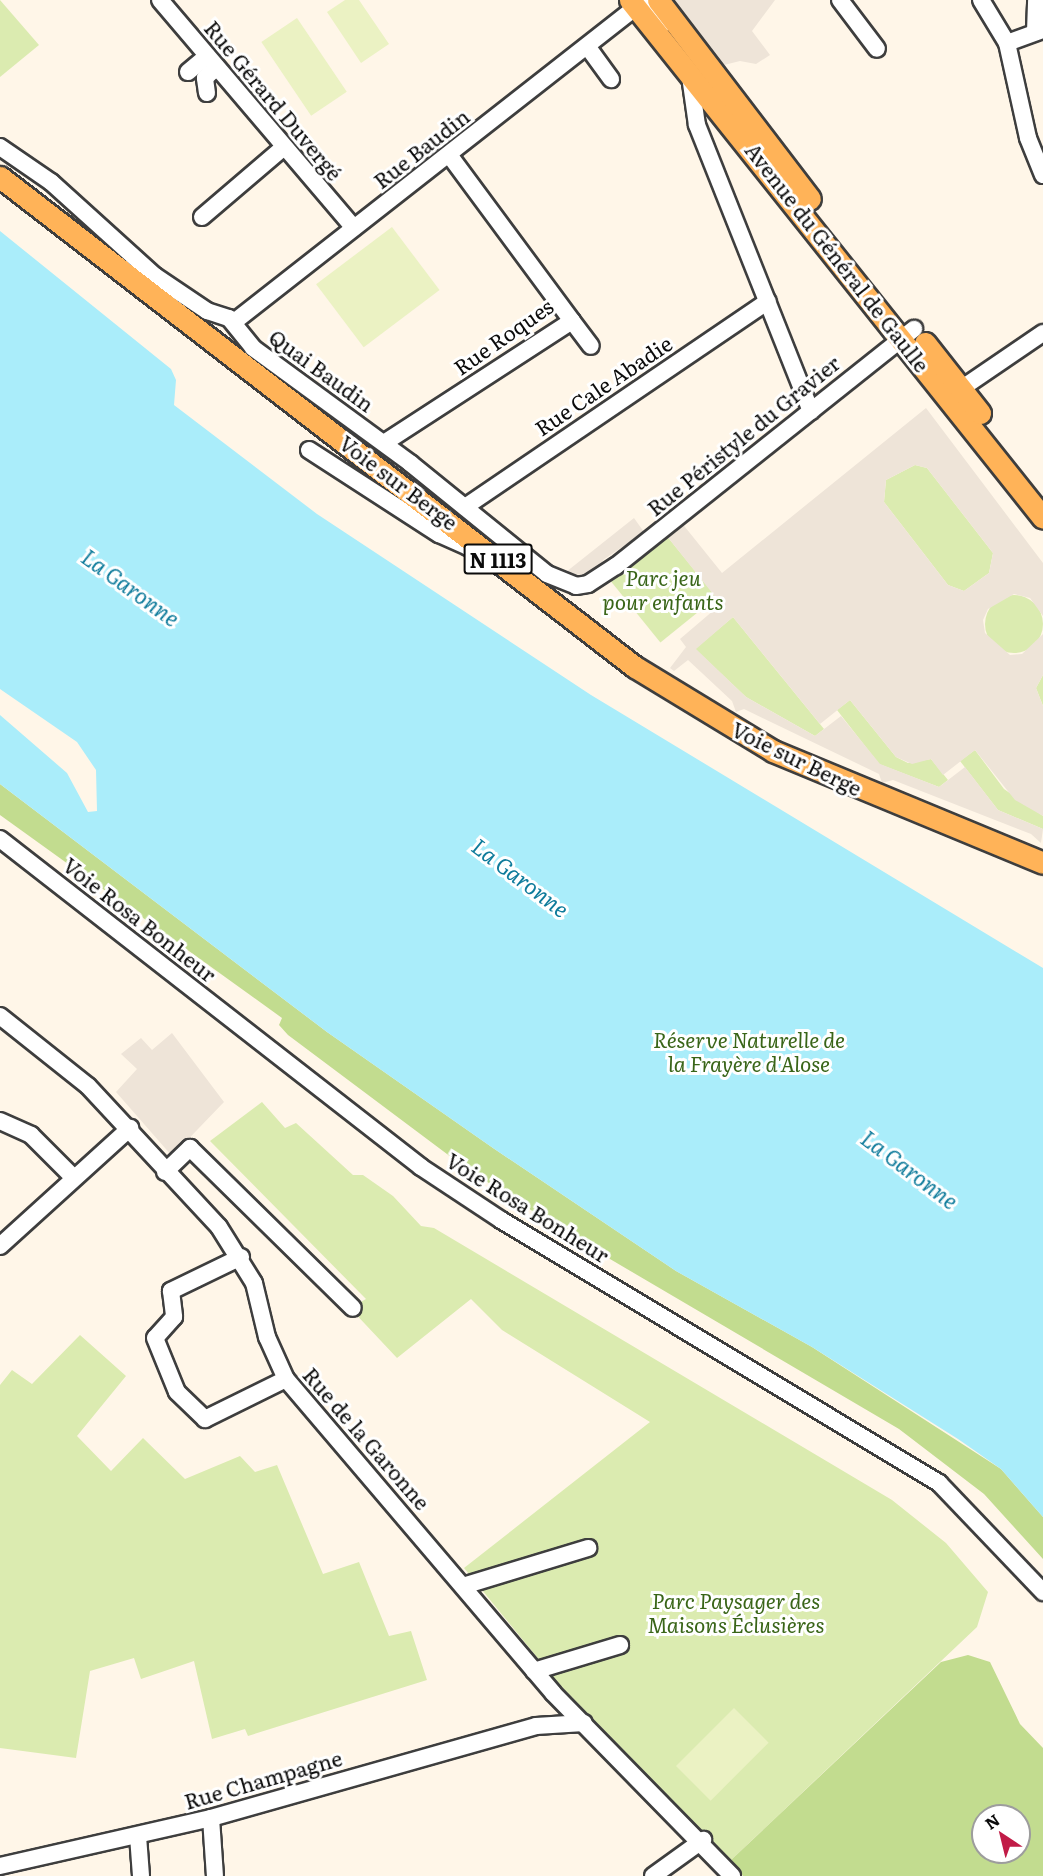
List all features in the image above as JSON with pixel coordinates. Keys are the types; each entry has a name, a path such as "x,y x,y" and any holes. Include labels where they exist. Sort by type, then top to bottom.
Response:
{"main road":[{"name":"Avenue du Général de Gaulle","path":"658,0 955,393 1043,518"},
{"name":"Avenue du Général de Gaulle","path":"633,4 908,333"},
{"name":"Voie sur Berge","path":"0,177 479,542 634,667 719,720 865,791 1040,866"},
{"name":"Avenue du Général de Gaulle","path":"955,393 1043,494"}],"street":[{"name":"Rue Gérard Duvergé","path":"160,0 354,228"},
{"path":"840,0 877,49"},
{"path":"981,0 1007,43 1028,138 1043,175"},
{"path":"1007,43 1040,31 1036,0"},
{"path":"633,4 649,5 676,36 694,45"},
{"name":"Rue Baudin","path":"234,322 449,155 587,45 633,4"},
{"path":"587,45 611,79"},
{"path":"188,72 212,61"},
{"path":"207,93 205,78 212,61"},
{"path":"689,70 697,125 811,411"},
{"path":"0,147 51,182 154,276 207,311 234,322"},
{"path":"202,217 284,147"},
{"name":"Rue Roques","path":"384,443 572,321 449,155"},
{"name":"Rue Cale Abadie","path":"465,507 768,301"},
{"path":"572,321 591,346"},
{"name":"Quai Baudin","path":"234,322 253,348 384,443 547,574 576,586 601,576"},
{"name":"Rue Péristyle du Gravier","path":"601,576 908,333"},
{"path":"955,393 1043,333"},
{"path":"309,450 439,534 468,547 479,542"},
{"name":"Voie Rosa Bonheur","path":"0,839 421,1167 501,1220 939,1483 1043,1592"},
{"name":"Rue de la Garonne","path":"0,1016 88,1086 130,1128 165,1172 241,1257 286,1380 534,1671 703,1840 732,1876"},
{"path":"0,1121 31,1135 73,1178"},
{"path":"0,1246 130,1128"},
{"path":"165,1172 190,1148 353,1308"},
{"path":"241,1257 171,1291 174,1317 155,1338 177,1392 205,1419 286,1380"},
{"path":"463,1586 588,1548"},
{"path":"534,1671 620,1645"},
{"path":"536,1726 549,1710 554,1693"},
{"name":"Rue Champagne","path":"0,1866 211,1818 536,1726 584,1723"},
{"path":"211,1818 215,1876"},
{"path":"138,1836 141,1876"},
{"path":"653,1876 703,1840"}],"green space":[{"path":"0,0 39,45 0,77"},
{"path":"345,0 359,0 389,44 361,63 327,12"},
{"path":"297,18 347,92 311,116 261,42"},
{"path":"392,227 440,290 364,347 316,284"},
{"path":"915,465 927,468 993,553 989,573 964,591 948,585 884,502 886,480"},
{"name":"Parc jeu pour enfants","path":"666,535 716,597 660,642 610,580"},
{"path":"1008,595 1020,595 1035,603 1043,618 1043,630 1035,645 1020,653 1008,653 993,645 985,630 985,618 993,603"},
{"path":"733,617 824,729 815,736 746,697 695,649"},
{"path":"1043,675 1043,706 1036,688"},
{"path":"850,700 896,757 908,763 931,759 948,780 939,787 879,764 837,710"},
{"path":"975,750 1004,789 1043,816 1043,829 998,810 960,761"},
{"path":"0,784 327,1032 493,1148 676,1271 812,1347 1001,1469 1043,1517 1043,1559 984,1494 899,1429 576,1239 467,1169 288,1035 279,1025 282,1018 0,815"},
{"name":"Parc Paysager des Maisons Éclusières","path":"262,1102 285,1128 296,1123 353,1175 363,1175 393,1196 421,1226 434,1228 892,1500 946,1543 988,1592 977,1627 731,1860 558,1683 464,1568 650,1422 502,1330 471,1299 397,1358 350,1308 366,1299 210,1141"},
{"path":"80,1335 126,1376 77,1436 111,1471 143,1438 185,1479 240,1456 255,1472 277,1465 323,1574 359,1562 389,1636 411,1631 427,1680 248,1736 245,1729 212,1739 194,1661 141,1679 134,1658 90,1671 76,1758 0,1748 0,1385 12,1370 32,1384"},
{"path":"968,1655 990,1662 1020,1724 1043,1748 1043,1876 743,1876 731,1860 941,1662"},
{"path":"734,1708 769,1743 711,1801 676,1766"}],"shaded area":[{"path":"668,0 775,0 752,31 770,55 756,64 740,61 720,66"},
{"path":"926,408 1043,563 1043,616 1030,598 1014,594 988,609 983,620 985,633 1010,655 1022,654 1043,634 1043,675 1036,688 1043,706 1043,816 1015,800 975,750 943,775 931,759 912,764 896,757 850,700 820,724 733,617 696,649 746,697 815,736 841,716 880,764 939,787 965,767 998,810 1043,829 1041,843 1031,834 893,780 882,783 879,774 744,709 736,712 732,701 688,660 674,671 670,668 686,647 680,639 721,604 666,535 681,522 722,573","holes":["915,465 927,468 993,553 989,573 964,591 948,585 884,502 886,480"]},
{"path":"634,518 644,532 603,560 600,569 586,576 566,572"},
{"path":"172,1033 224,1102 172,1156 116,1092 137,1069 121,1054 141,1038 152,1050"}],"water":[{"name":"Réserve Naturelle de la Frayère d'Alose","path":"0,231 171,369 176,380 174,405 317,514 591,695 1043,968 1043,1517 1001,1469 958,1439 812,1347 676,1271 493,1148 327,1032 0,784 0,715 67,773 88,812 97,811 96,770 77,742 0,689"}],"water label":[{"name":"La Garonne","path":"131,587"},
{"name":"La Garonne","path":"521,877"},
{"name":"La Garonne","path":"910,1169"}]}
